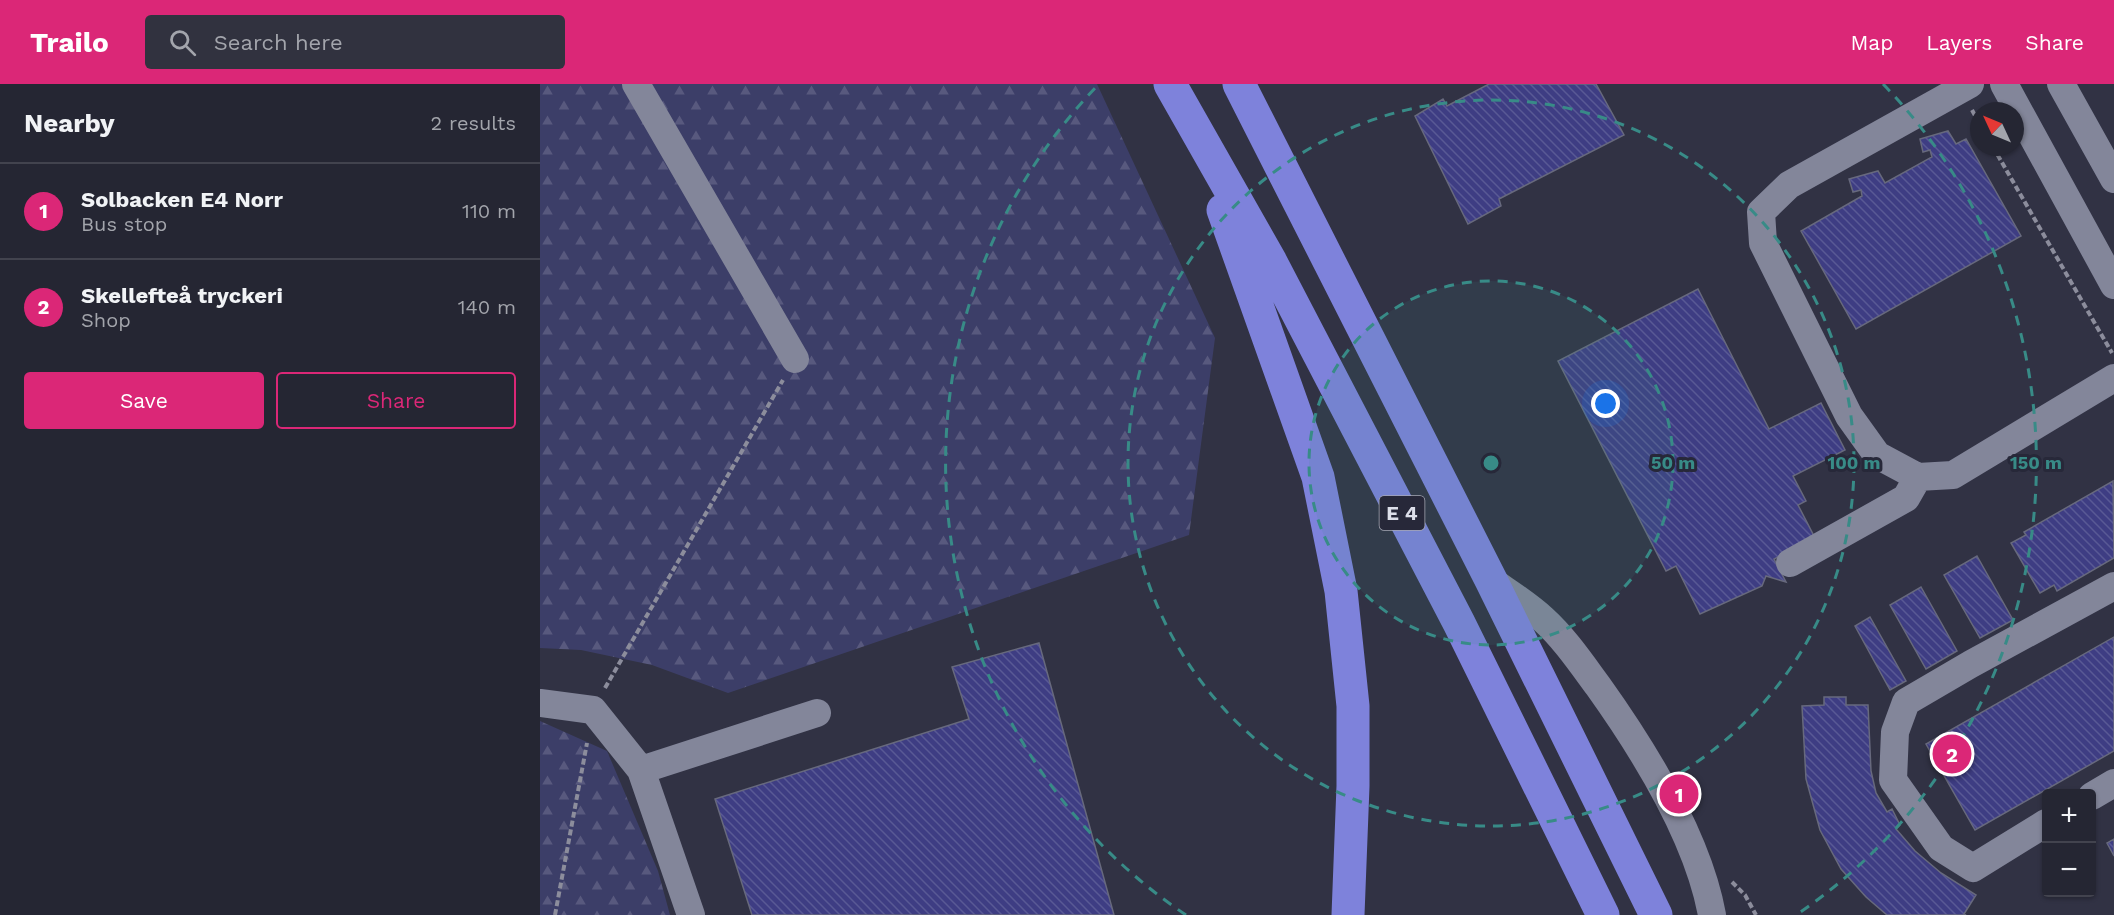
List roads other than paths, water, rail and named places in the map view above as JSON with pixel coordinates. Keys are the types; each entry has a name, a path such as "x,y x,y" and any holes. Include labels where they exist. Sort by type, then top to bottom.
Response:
{"highway":[{"name":"E 4","path":"1170,84 1270,262 1459,623 1603,915"},
{"name":"E 4","path":"1239,84 1491,580 1656,915"},
{"path":"1189,116 1273,344 1318,477 1330,534 1341,591 1353,706 1353,786 1348,915"}],"street":[{"path":"636,84 795,359"},
{"path":"1970,84 1789,185 1761,212 1763,243 1849,416 1877,455 1918,477 1953,475 2114,378"},
{"path":"2004,84 2114,285"},
{"path":"2061,84 2114,180"},
{"path":"1790,563 1906,498 1918,477"},
{"path":"1491,580 1542,618 1575,655 1636,741 1687,838 1698,865 1712,915"},
{"path":"2042,825 1973,868 1941,848 1893,780 1895,732 1906,702 2114,586"},
{"path":"540,703 593,710 641,770 691,915"},
{"path":"641,770 817,714"},
{"path":"2096,793 2114,783"}],"place":[{"name":"Skellefteå tryckeri","path":"1952,754"},
{"name":"Solbacken E4 Norr","path":"1679,794"}]}
